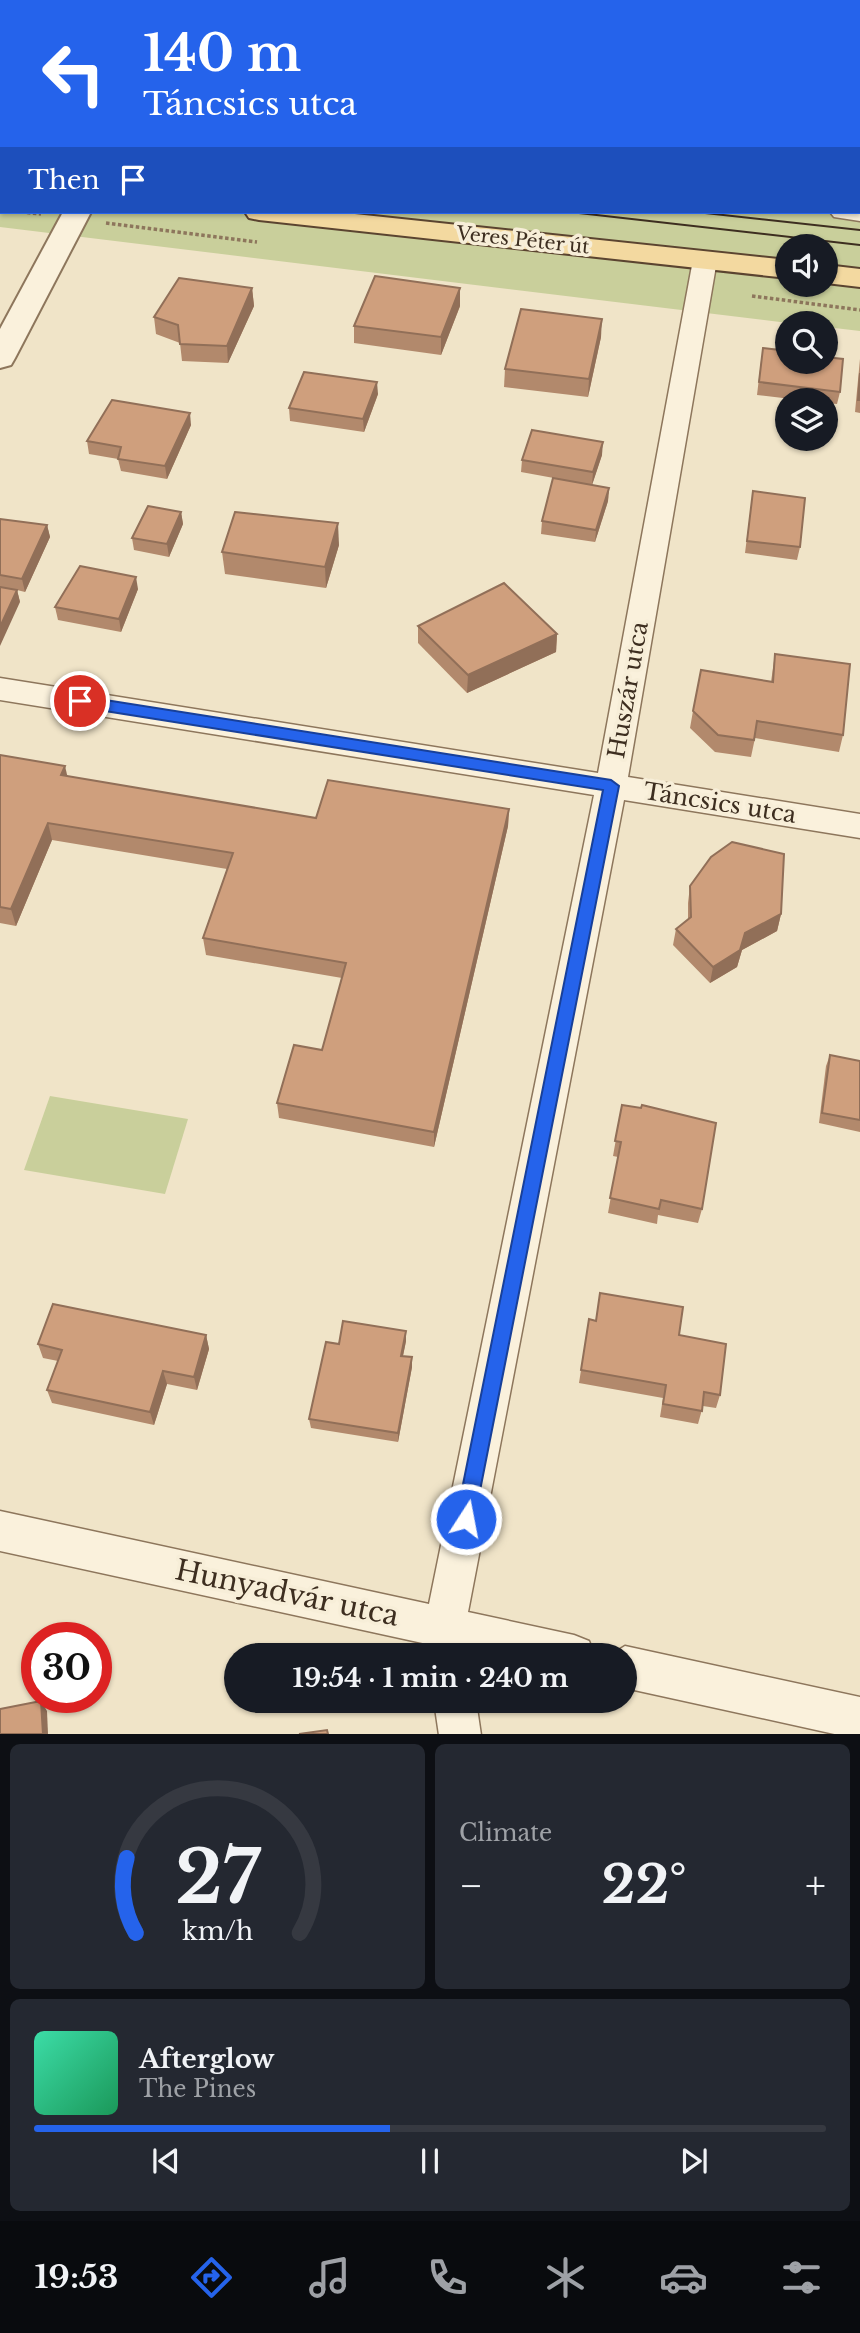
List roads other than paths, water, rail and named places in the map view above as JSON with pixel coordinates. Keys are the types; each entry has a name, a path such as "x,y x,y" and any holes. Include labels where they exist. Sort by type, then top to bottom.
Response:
{"main road":[{"name":"Veres Péter út","path":"278,214 775,268"},
{"path":"838,275 860,278"}],"street":[{"path":"0,358 76,214"},
{"name":"Huszár utca","path":"447,1642 611,786 705,260"},
{"name":"Táncsics utca","path":"0,689 860,826"},
{"name":"Hunyadvár utca","path":"0,1531 447,1642"},
{"path":"637,1670 860,1718"},
{"path":"457,1713 460,1734"}],"tram line":[{"path":"588,214 860,245"},
{"path":"714,214 860,230"}]}
